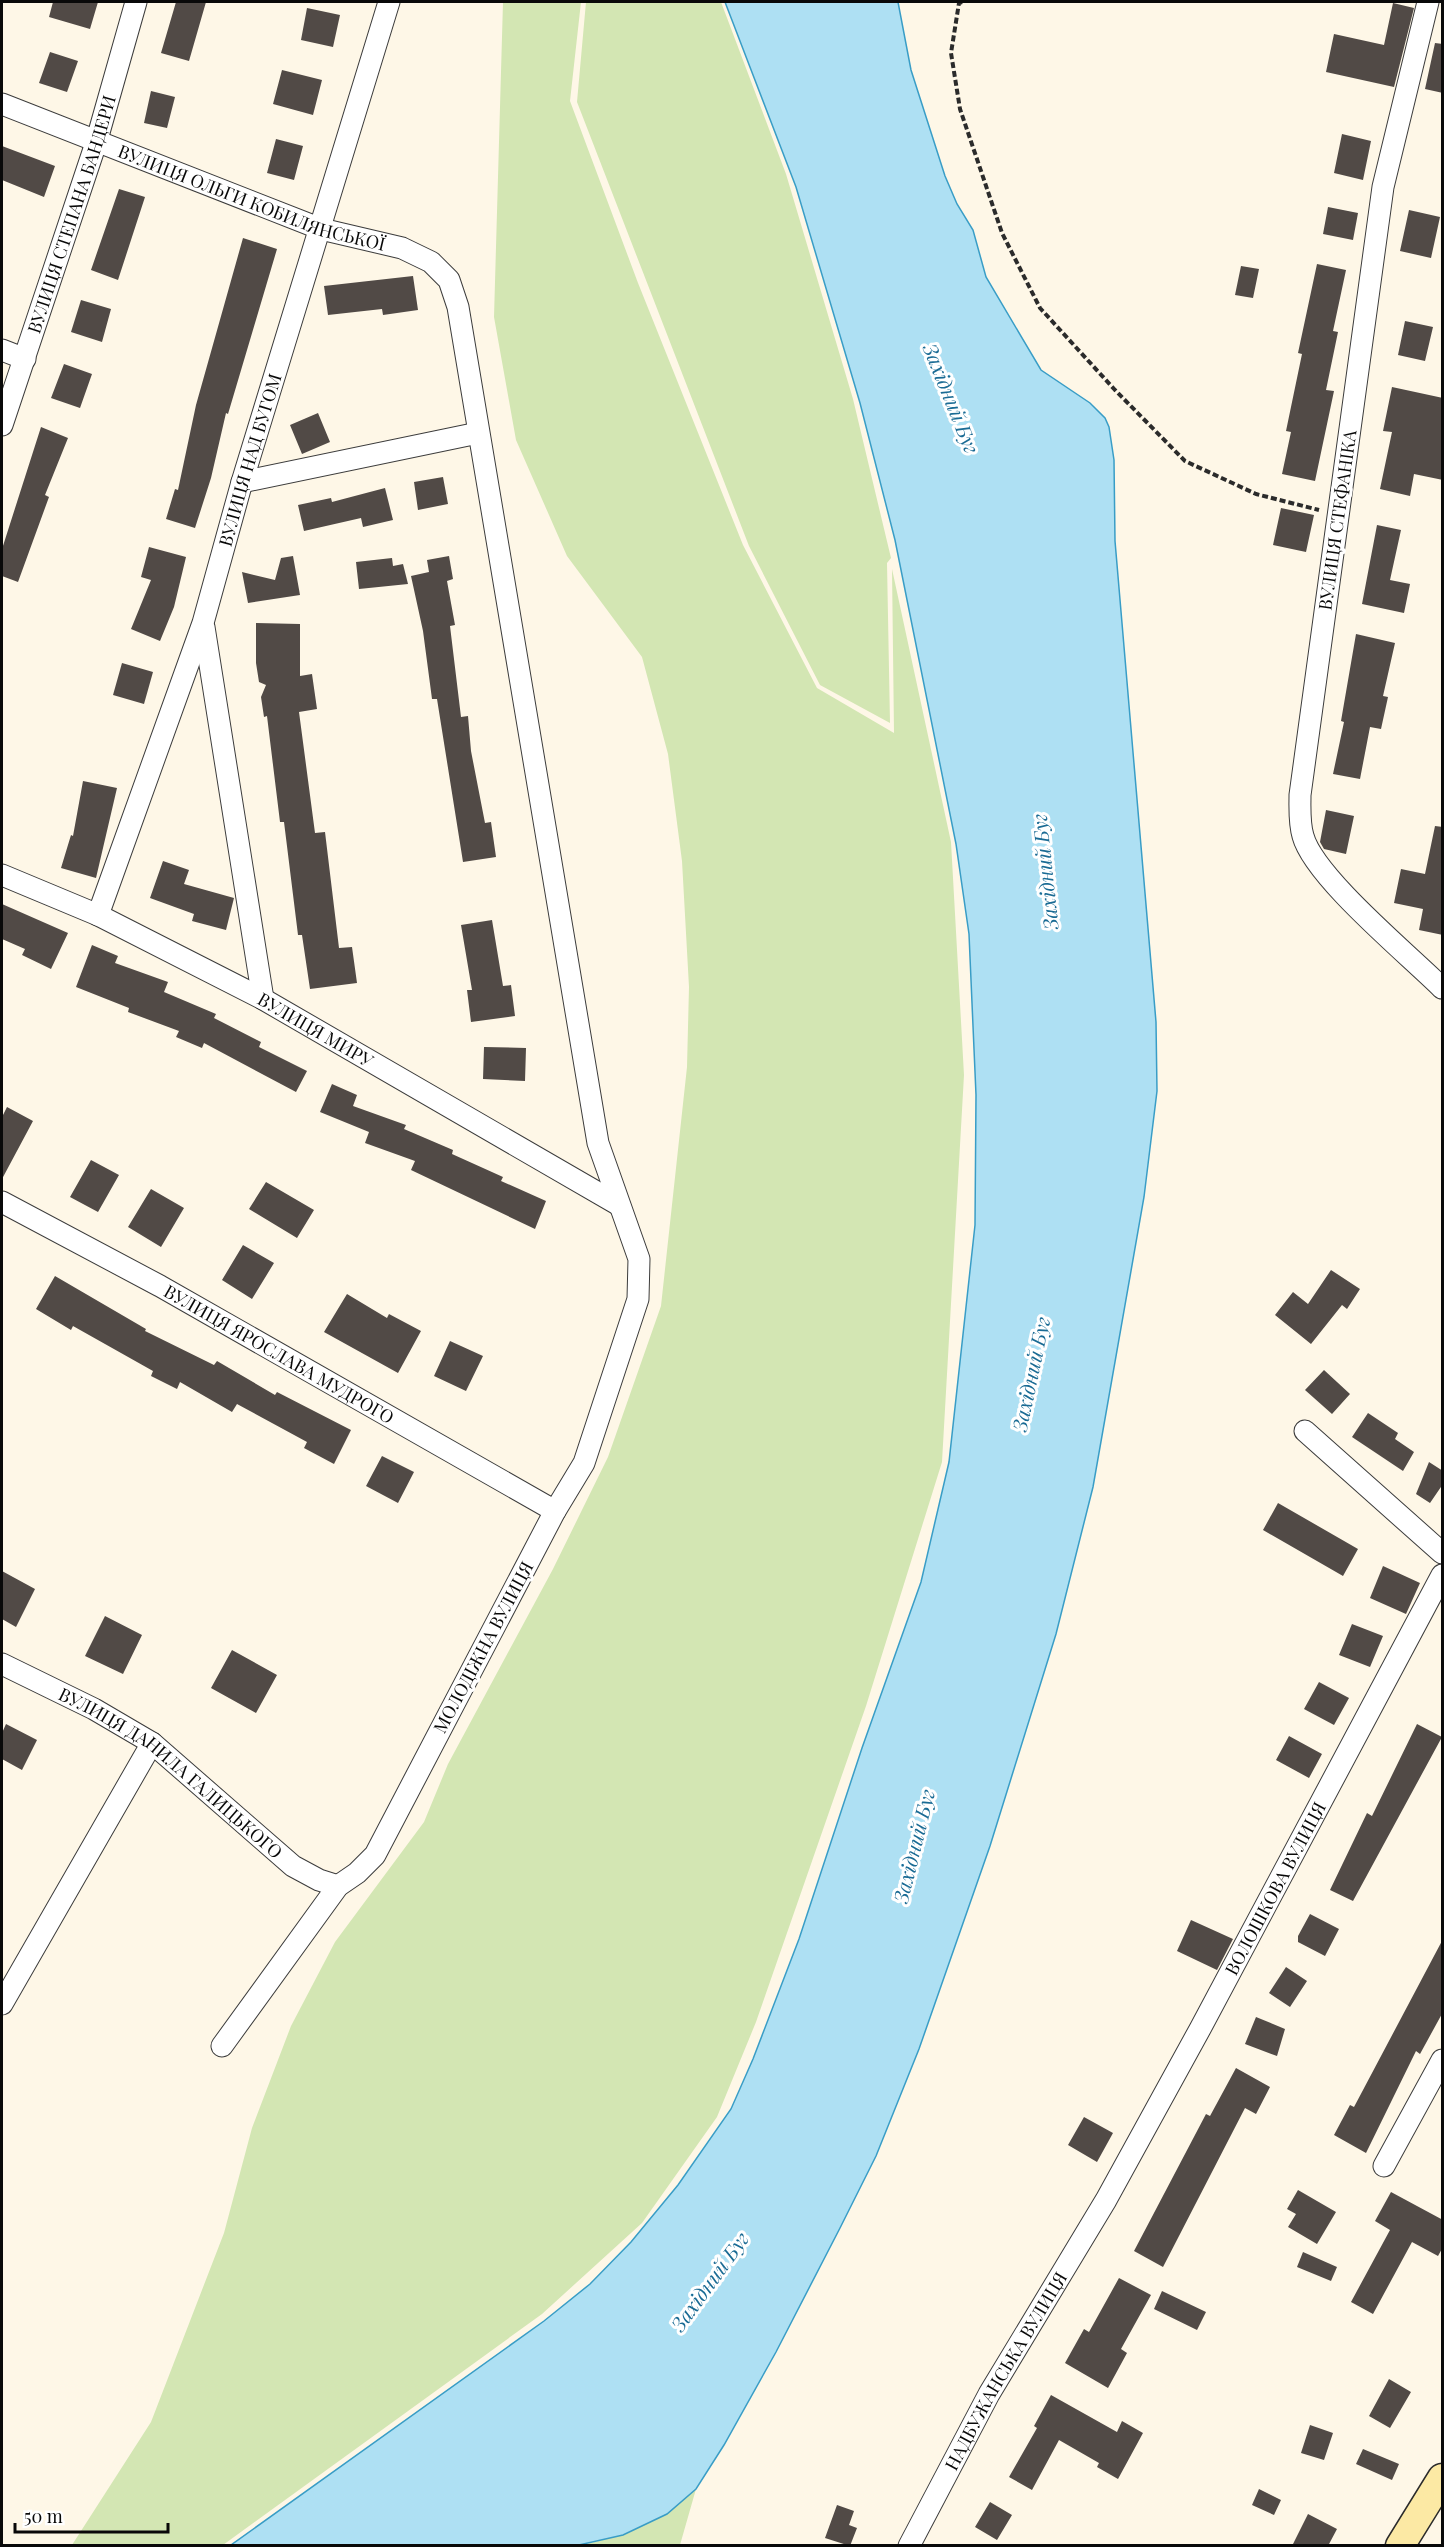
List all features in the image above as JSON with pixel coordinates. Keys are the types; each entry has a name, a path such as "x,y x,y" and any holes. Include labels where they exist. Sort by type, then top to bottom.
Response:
{"street":[{"name":"ВУЛИЦЯ СТЕПАНА БАНДЕРИ","path":"2,424 96,143 136,2"},
{"name":"ВУЛИЦЯ НАД БУГОМ","path":"98,915 203,623 242,482 389,2"},
{"name":"ВУЛИЦЯ СТЕФАНІКА","path":"1428,2 1383,187 1300,795 1303,837 1330,880 1443,987"},
{"name":"ВУЛИЦЯ ОЛЬГИ КОБИЛЯНСЬКОЇ","path":"2,104 96,143 321,229 402,248 431,262 449,280 458,307 478,433"},
{"path":"2,350 25,359"},
{"path":"242,482 478,433"},
{"name":"МОЛОДІЖНА ВУЛИЦЯ","path":"222,2046 338,1886 357,1873 375,1855 555,1511 584,1463 638,1299 639,1259 598,1143 478,433"},
{"path":"203,623 263,999"},
{"name":"ВУЛИЦЯ МИРУ","path":"2,874 98,915 263,999 619,1205"},
{"name":"ВУЛИЦЯ ЯРОСЛАВА МУДРОГО","path":"2,1202 160,1286 555,1511"},
{"path":"1305,1431 1443,1553"},
{"name":"ВОЛОШКОВА ВУЛИЦЯ","path":"1106,2199 1206,2019 1443,1575"},
{"name":"ВУЛИЦЯ ДАНИЛА ГАЛИЦЬКОГО","path":"2,1664 94,1709 152,1743 293,1866 319,1880 338,1886"},
{"path":"2,2004 152,1743"},
{"path":"1384,2166 1443,2060"},
{"name":"НАДБУЖАНСЬКА ВУЛИЦЯ","path":"909,2546 989,2394 1106,2199"},
{"path":"1400,2546 1443,2478"}],"path":[{"path":"962,2 959,3 951,53 960,110 1002,233 1040,308 1115,390 1185,460 1256,494 1338,514"}],"green space":[{"path":"503,2 581,2 570,101 638,283 743,545 817,688 894,733 892,569 951,842 964,1075 942,1462 866,1706 756,2022 717,2117 642,2223 542,2314 223,2545 72,2545 151,2422 224,2233 252,2128 291,2026 335,1942 424,1822 448,1764 553,1569 608,1457 661,1306 687,1067 689,987 682,861 668,754 642,657 567,556 516,440 494,317"},
{"path":"586,2 721,2 786,174 853,399 891,558 887,563 890,723 820,685 749,546 577,102"},
{"path":"696,2489 680,2545 579,2546 642,2526 668,2511"}],"water":[{"name":"Західний Буг","path":"725,2 898,2 911,70 945,176 957,204 973,230 986,277 1041,370 1090,403 1105,418 1109,427 1114,460 1115,541 1156,1022 1157,1091 1144,1197 1093,1487 1056,1634 990,1846 919,2049 876,2156 840,2228 776,2352 724,2445 696,2489 667,2514 623,2535 579,2545 231,2545 544,2321 590,2284 631,2242 678,2185 731,2109 753,2059 799,1939 862,1748 921,1582 949,1462 975,1225 976,1095 969,934 956,844 895,540 860,403 796,187"}],"building":[{"path":"53,2 98,2 90,29 49,17"},
{"path":"176,2 206,2 189,61 161,53"},
{"path":"1393,3 1414,8 1394,87 1326,72 1334,34 1384,45"},
{"path":"307,8 340,15 333,47 301,40"},
{"path":"1435,43 1443,44 1443,93 1425,89"},
{"path":"50,52 78,61 67,92 39,83"},
{"path":"282,70 322,80 313,115 273,104"},
{"path":"151,91 175,97 167,128 144,123"},
{"path":"1342,134 1371,141 1363,180 1334,173"},
{"path":"276,139 303,146 294,180 267,173"},
{"path":"2,146 55,166 44,197 2,180"},
{"path":"119,189 145,197 118,280 91,270"},
{"path":"1328,207 1358,213 1353,240 1323,234"},
{"path":"1409,210 1440,217 1431,258 1400,251"},
{"path":"243,238 277,249 228,414 226,413 211,478 195,528 166,519 175,489 178,490 196,405"},
{"path":"1317,264 1346,270 1333,331 1338,332 1326,390 1334,391 1315,481 1282,474 1291,432 1286,431 1302,354 1298,353"},
{"path":"1241,266 1259,269 1253,298 1235,295"},
{"path":"413,276 418,310 383,315 382,309 328,315 324,286"},
{"path":"81,300 111,309 102,342 71,332"},
{"path":"1405,321 1433,327 1425,361 1398,355"},
{"path":"64,364 92,374 80,408 51,398"},
{"path":"1392,387 1443,398 1443,480 1414,474 1410,496 1380,489 1392,432 1383,431"},
{"path":"318,413 330,442 302,454 290,425"},
{"path":"41,427 68,438 45,495 49,497 18,582 2,576 2,549"},
{"path":"443,477 448,504 418,510 414,482"},
{"path":"385,488 393,520 363,527 361,518 304,531 298,505 331,498 332,502"},
{"path":"1281,508 1314,515 1306,552 1273,545"},
{"path":"1377,525 1401,530 1390,580 1410,584 1404,613 1362,604"},
{"path":"149,547 186,557 174,607 160,641 131,629 151,580 141,577"},
{"path":"293,556 300,595 248,603 242,572 275,580 281,558"},
{"path":"449,556 453,579 447,581 455,625 450,626 461,717 468,716 471,751 485,823 491,822 496,857 463,862 437,699 432,699 423,631 411,576 429,572 427,560"},
{"path":"392,558 393,566 403,564 408,584 359,589 356,562"},
{"path":"256,623 300,624 300,676 312,674 317,709 299,712 315,833 325,832 339,948 352,947 357,983 310,989 302,935 298,935 284,822 280,822 267,716 264,717 261,697 266,685 259,682 256,663"},
{"path":"1356,634 1395,643 1383,696 1388,697 1381,729 1370,727 1360,779 1333,774 1344,722 1341,721"},
{"path":"122,663 153,672 144,704 113,695"},
{"path":"83,781 117,788 96,878 61,868 71,835 73,836"},
{"path":"1326,810 1354,816 1346,854 1324,849 1320,842"},
{"path":"1435,826 1443,827 1443,935 1419,930 1423,909 1394,903 1401,869 1425,874"},
{"path":"163,861 189,870 184,884 234,898 226,930 192,921 194,914 150,898"},
{"path":"2,904 68,933 51,969 22,955 25,949 2,939"},
{"path":"492,920 503,986 511,985 515,1016 471,1022 467,990 472,990 461,925"},
{"path":"92,945 118,956 115,963 168,982 164,992 216,1014 214,1018 261,1042 259,1047 307,1071 296,1092 204,1043 202,1048 176,1037 179,1031 128,1012 129,1008 76,987"},
{"path":"484,1047 526,1048 525,1081 483,1079"},
{"path":"332,1084 357,1095 353,1106 406,1125 404,1129 453,1150 452,1154 503,1177 501,1181 546,1201 535,1229 411,1170 415,1161 365,1143 369,1132 320,1112"},
{"path":"7,1107 33,1121 2,1179 2,1117"},
{"path":"91,1160 119,1175 98,1212 70,1197"},
{"path":"266,1182 314,1210 297,1238 249,1209"},
{"path":"151,1189 184,1208 161,1247 128,1227"},
{"path":"243,1245 274,1263 252,1299 222,1280"},
{"path":"1331,1270 1360,1289 1347,1309 1342,1305 1311,1344 1275,1315 1293,1292 1308,1304"},
{"path":"55,1276 146,1329 145,1331 214,1365 217,1361 275,1395 277,1392 351,1430 334,1464 304,1448 307,1442 237,1404 232,1412 180,1382 177,1389 151,1376 153,1371 73,1326 71,1330 36,1309"},
{"path":"347,1294 387,1318 389,1314 421,1331 398,1373 324,1332"},
{"path":"450,1341 483,1356 466,1391 434,1376"},
{"path":"1324,1370 1350,1394 1332,1414 1305,1390"},
{"path":"1368,1413 1398,1433 1395,1439 1414,1452 1403,1471 1352,1437"},
{"path":"382,1456 414,1472 398,1503 366,1486"},
{"path":"1429,1462 1443,1471 1443,1484 1430,1503 1416,1494"},
{"path":"1278,1503 1358,1549 1343,1576 1263,1530"},
{"path":"1383,1566 1420,1583 1406,1614 1370,1598"},
{"path":"2,1571 35,1589 16,1627 2,1619"},
{"path":"105,1616 142,1635 123,1674 85,1656"},
{"path":"1352,1624 1383,1636 1370,1667 1339,1655"},
{"path":"232,1650 277,1675 256,1713 211,1688"},
{"path":"1319,1682 1349,1698 1334,1725 1304,1709"},
{"path":"6,1724 37,1740 22,1770 2,1759 2,1733"},
{"path":"1417,1724 1442,1737 1353,1901 1330,1890 1367,1813 1372,1816"},
{"path":"1289,1736 1322,1754 1309,1778 1276,1760"},
{"path":"1310,1914 1339,1929 1325,1956 1298,1942 1298,1936"},
{"path":"1191,1920 1233,1939 1217,1970 1177,1951"},
{"path":"1443,1939 1443,2012 1420,2054 1416,2051 1366,2153 1334,2135 1350,2105 1354,2107"},
{"path":"1286,1967 1307,1981 1290,2007 1269,1993"},
{"path":"1256,2017 1285,2029 1277,2056 1245,2044"},
{"path":"1236,2068 1270,2087 1256,2114 1245,2108 1163,2267 1134,2251 1206,2114 1210,2116"},
{"path":"1084,2117 1113,2133 1097,2162 1068,2145"},
{"path":"1298,2190 1336,2212 1317,2244 1288,2227 1296,2214 1287,2209"},
{"path":"1391,2192 1443,2220 1443,2247 1438,2256 1412,2242 1373,2314 1351,2302 1390,2230 1375,2221"},
{"path":"1303,2252 1337,2267 1331,2281 1297,2267"},
{"path":"1119,2278 1151,2295 1121,2349 1127,2353 1108,2388 1065,2363 1084,2329 1089,2332"},
{"path":"1162,2291 1206,2312 1197,2330 1154,2309"},
{"path":"1389,2379 1411,2392 1390,2428 1369,2416"},
{"path":"1051,2395 1117,2432 1122,2421 1143,2433 1118,2479 1097,2467 1099,2463 1059,2440 1032,2490 1009,2477 1037,2428 1034,2426"},
{"path":"1310,2425 1333,2433 1324,2460 1301,2453"},
{"path":"1363,2449 1399,2464 1392,2480 1356,2464"},
{"path":"1259,2489 1281,2500 1274,2515 1252,2505"},
{"path":"990,2502 1012,2515 997,2540 975,2527"},
{"path":"837,2505 854,2511 849,2525 857,2528 850,2546 825,2538"},
{"path":"1308,2514 1337,2529 1328,2546 1292,2546"}]}
